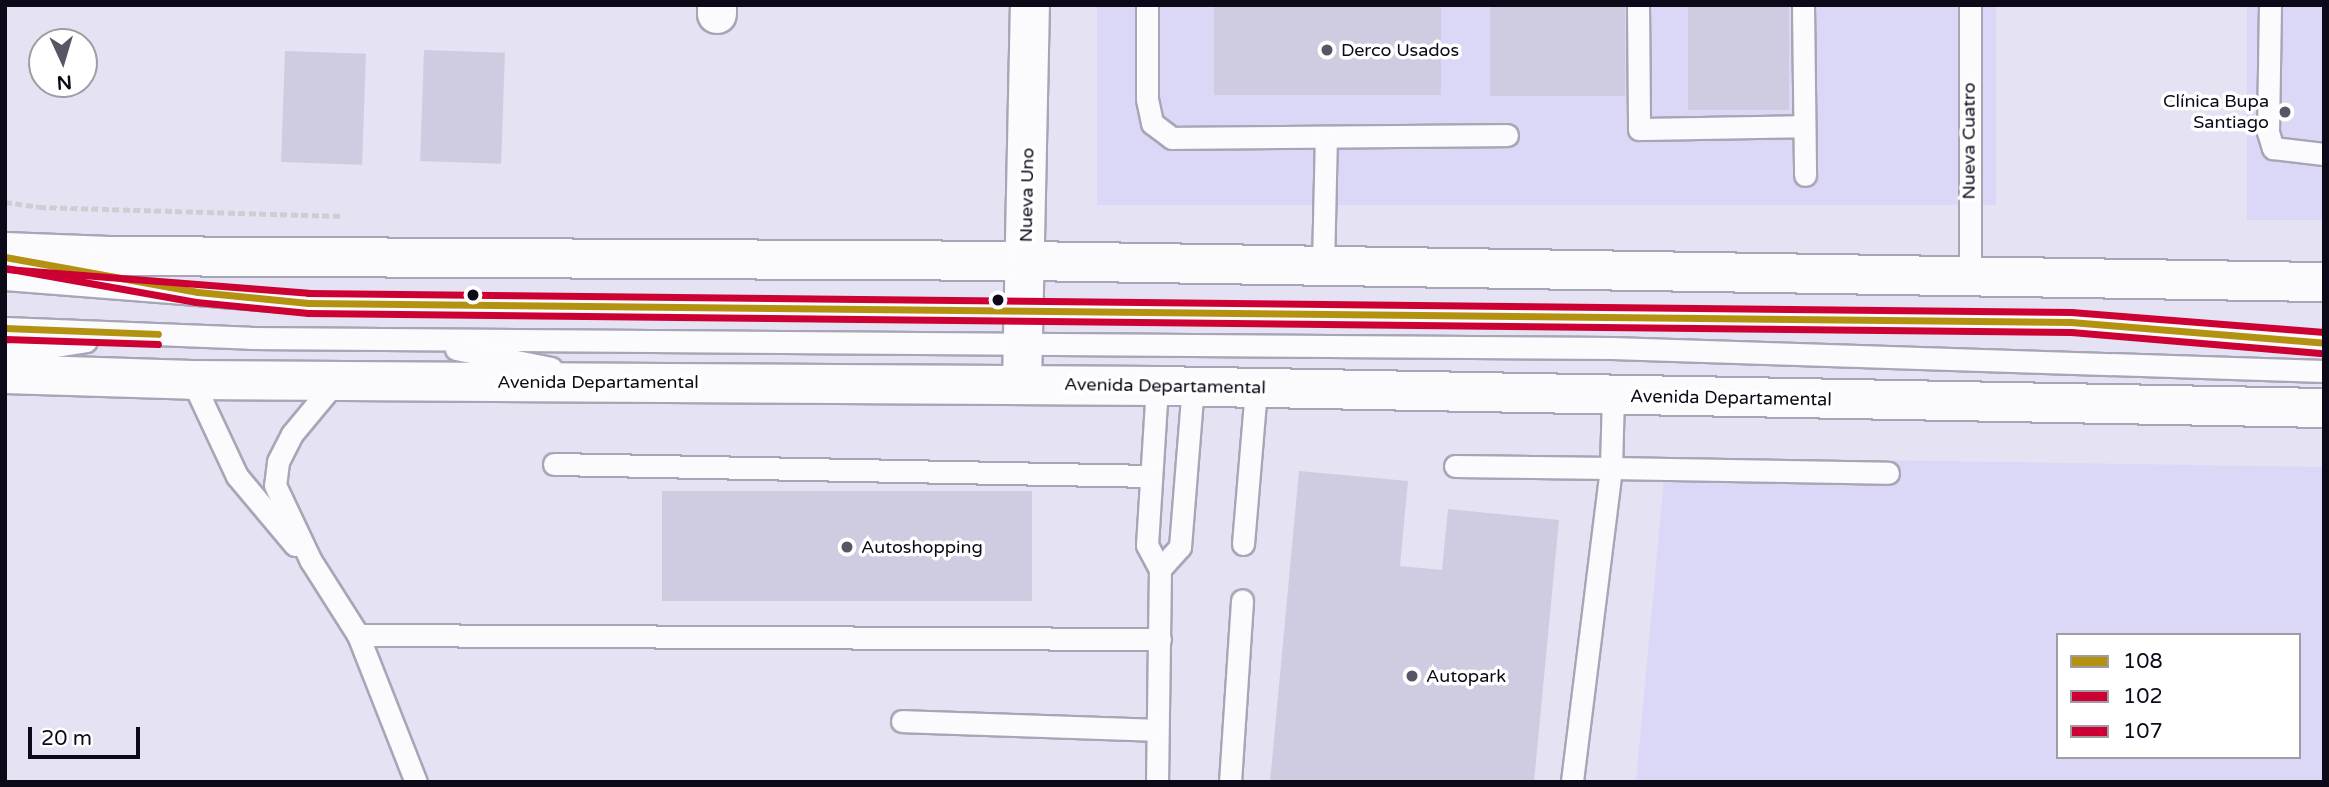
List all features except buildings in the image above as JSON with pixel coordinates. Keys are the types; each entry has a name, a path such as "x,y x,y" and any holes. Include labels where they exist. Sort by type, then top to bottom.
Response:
{"main road":[{"name":"Nueva Uno","path":"1022,384 1030,5"},
{"path":"5,254 123,257 1026,261 2324,282"},
{"name":"Avenida Departamental","path":"5,374 192,380 1175,386 2324,408"}],"lane":[{"path":"1147,5 1147,99 1152,123 1172,138 1507,135"},
{"path":"1638,5 1639,129 1804,126"},
{"path":"1803,5 1805,175"},
{"name":"Nueva Cuatro","path":"1970,5 1970,276"},
{"path":"2270,5 2268,132 2273,148 2324,154"},
{"path":"1323,266 1326,137"},
{"path":"5,254 25,264 198,292"},
{"path":"5,279 198,292 309,303 2324,371"},
{"path":"5,328 409,339 1024,327 2071,322 2324,343"},
{"path":"5,354 130,333"},
{"path":"409,339 616,382"},
{"path":"192,380 237,476 271,521 311,561"},
{"path":"336,381 292,434 278,462 275,485 311,561 358,635 416,782"},
{"path":"1157,782 1160,569 1147,545 1152,476 1175,386"},
{"path":"1160,569 1180,547 1175,386"},
{"path":"1243,544 1256,388"},
{"path":"1572,782 1611,468 1613,396"},
{"path":"554,464 1152,476"},
{"path":"1455,466 1888,473"},
{"path":"1230,782 1242,600"},
{"path":"358,635 1160,639"},
{"path":"902,721 1157,730"}],"shaded area":[{"path":"1097,5 1996,5 1996,205 1097,205"},
{"name":"Clínica Bupa Santiago","path":"2247,5 2324,5 2324,220 2247,220"},
{"path":"1666,457 2324,467 2324,782 1636,782"}],"transit line":[{"name":"108","path":"5,257 198,292 308,303 2071,322 2324,343"},
{"name":"102","path":"5,268 196,302 308,313 2071,332 2323,353"},
{"name":"107","path":"6,269 308,293 2071,312 2324,332"},
{"name":"108","path":"5,328 158,334"},
{"name":"102","path":"5,339 158,344"}],"place":[{"name":"Derco Usados","path":"1327,50"},
{"name":"Clínica Bupa Santiago","path":"2285,112"},
{"name":"Autoshopping","path":"847,547"},
{"name":"Autopark","path":"1412,676"}]}
